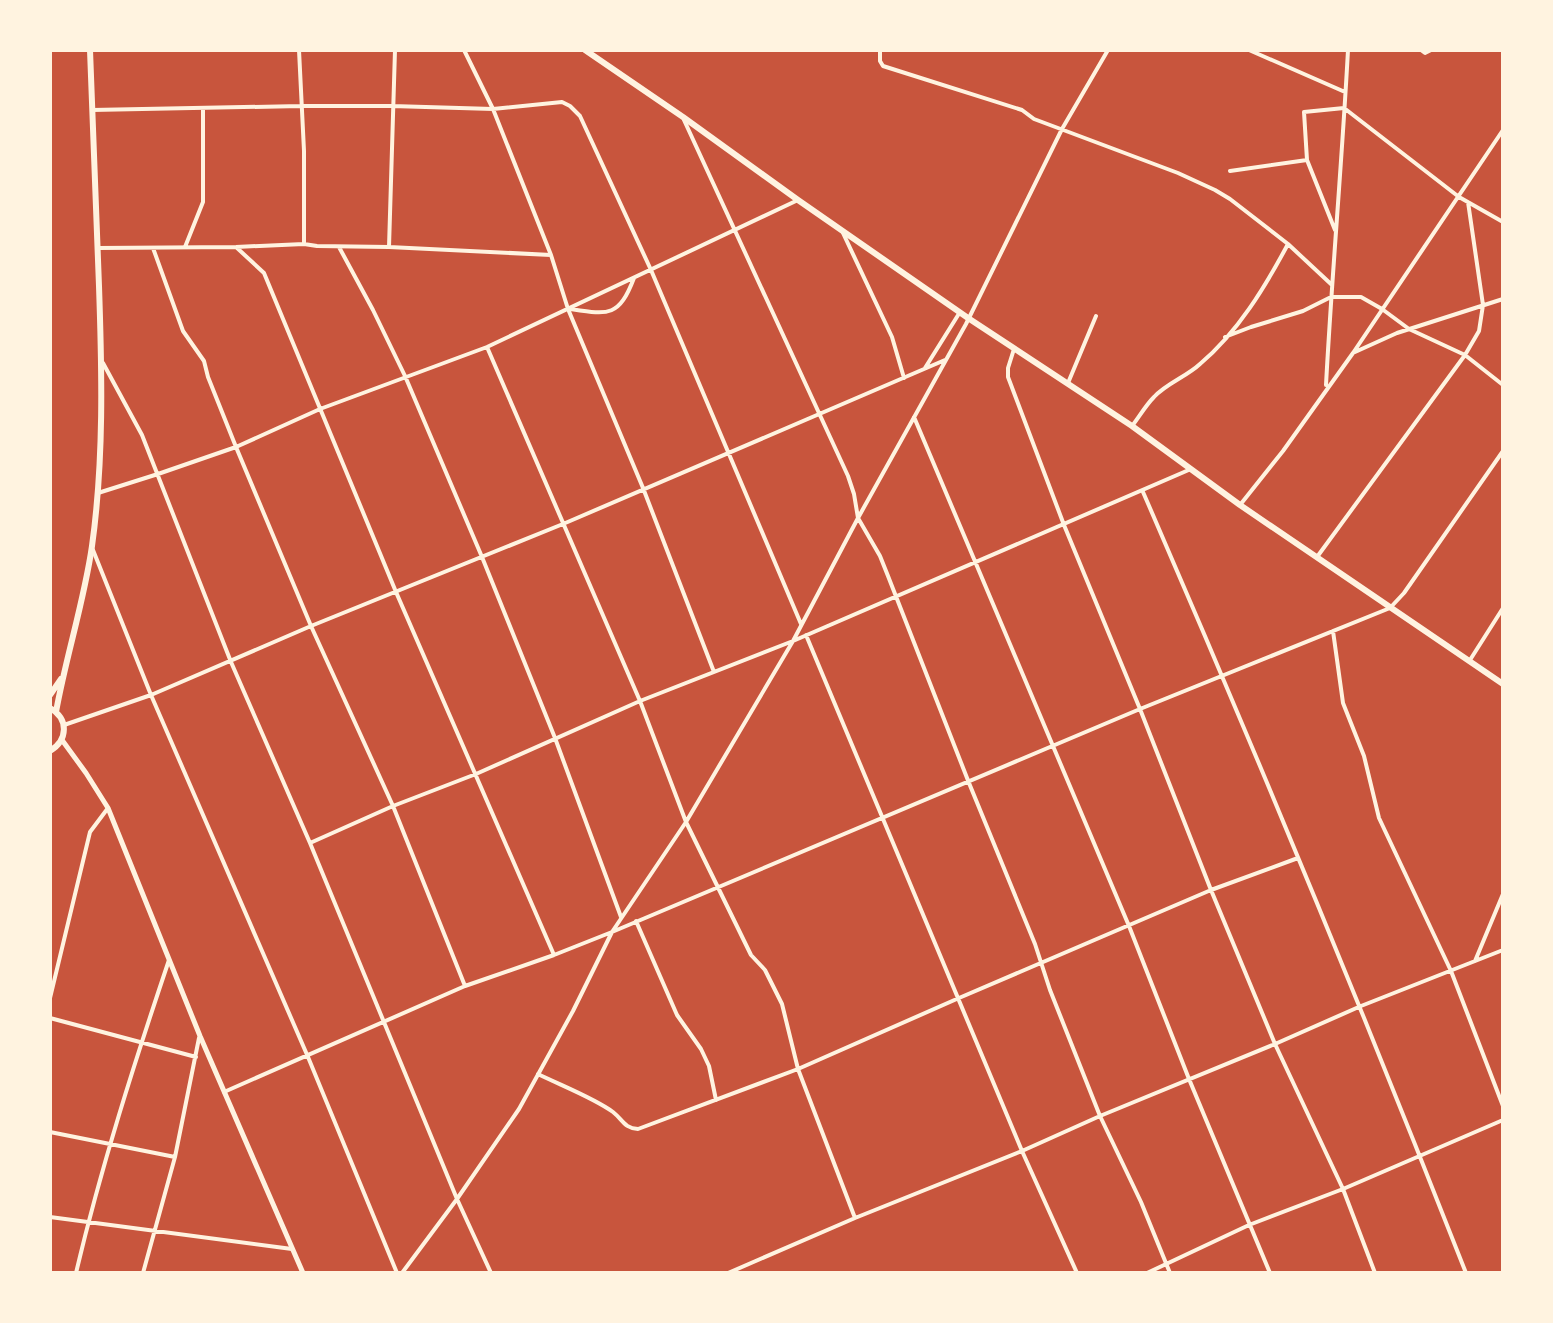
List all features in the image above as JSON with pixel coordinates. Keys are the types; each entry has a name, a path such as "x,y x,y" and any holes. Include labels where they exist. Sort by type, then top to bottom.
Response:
{"highway":[{"path":"50,751 62,740 64,733 61,718 53,710 82,603 98,493 102,361 90,50"},
{"path":"585,50 968,318 1132,426 1240,505 1503,684"},
{"path":"50,695 63,676"}],"street":[{"path":"299,50 304,244"},
{"path":"389,247 395,50"},
{"path":"464,50 493,109 551,255 568,309 643,488 714,672"},
{"path":"880,50 883,66 1022,110 1034,119 1215,190 1288,244 1332,285"},
{"path":"92,547 151,695 399,1273 457,1199 519,1109 612,932 686,822 793,641 968,318 1062,129 1108,50"},
{"path":"1249,50 1345,92"},
{"path":"1326,388 1348,50"},
{"path":"1421,50 1425,53 1431,50"},
{"path":"92,110 301,106 493,109 552,102 570,106 580,116 651,270 801,624"},
{"path":"1335,230 1307,160 1304,112 1344,108 1459,197 1501,220"},
{"path":"185,247 203,202 203,109"},
{"path":"683,117 848,476 858,518 880,556 1100,1116 1141,1202 1170,1273"},
{"path":"1240,505 1353,353 1503,130"},
{"path":"1230,171 1307,160"},
{"path":"98,493 236,447 320,409 487,347 798,200"},
{"path":"1317,557 1465,355 1479,331 1483,305 1468,202"},
{"path":"842,230 892,337 904,378"},
{"path":"98,248 304,244 551,255"},
{"path":"1132,426 1154,397 1199,366 1225,337 1268,281 1288,244"},
{"path":"236,247 264,273 396,592 554,955"},
{"path":"339,247 405,376 482,557 555,738 621,917"},
{"path":"153,248 183,331 204,361 236,447 311,626 393,806 465,986"},
{"path":"568,309 602,314 615,310 627,296 634,278"},
{"path":"1225,337 1303,311 1331,297 1361,297 1409,329 1465,355 1503,385"},
{"path":"1353,353 1409,329 1503,299"},
{"path":"924,370 960,312"},
{"path":"1068,383 1096,316"},
{"path":"487,347 640,701 686,822 751,955 774,986 789,1025 798,1069 855,1218"},
{"path":"1014,349 1008,377 1064,525 1275,1044 1343,1189 1375,1273"},
{"path":"64,725 151,695 231,662 945,360"},
{"path":"102,361 142,435 231,662 491,1273"},
{"path":"914,417 1129,926 1270,1273"},
{"path":"224,1092 465,986 612,932 1140,709 1390,608 1404,593 1503,451"},
{"path":"310,843 1193,469"},
{"path":"1143,492 1361,1006 1466,1273"},
{"path":"1469,662 1503,608"},
{"path":"1333,631 1343,703 1364,756 1379,818 1451,971 1503,1106"},
{"path":"806,635 1022,1151 1077,1273"},
{"path":"62,740 108,808 200,1036 303,1273"},
{"path":"50,998 87,842 94,826 108,808"},
{"path":"538,1074 611,1111 629,1128 638,1129 798,1069 1211,890 1298,858"},
{"path":"1475,961 1503,894"},
{"path":"636,921 677,1015 709,1066 716,1100"},
{"path":"728,1273 1361,1006 1503,950"},
{"path":"76,1273 110,1144 169,960"},
{"path":"50,1018 196,1057"},
{"path":"143,1273 175,1157 200,1036"},
{"path":"1147,1273 1249,1225 1421,1157 1503,1120"},
{"path":"50,1132 175,1157"},
{"path":"50,1217 292,1249"}]}
